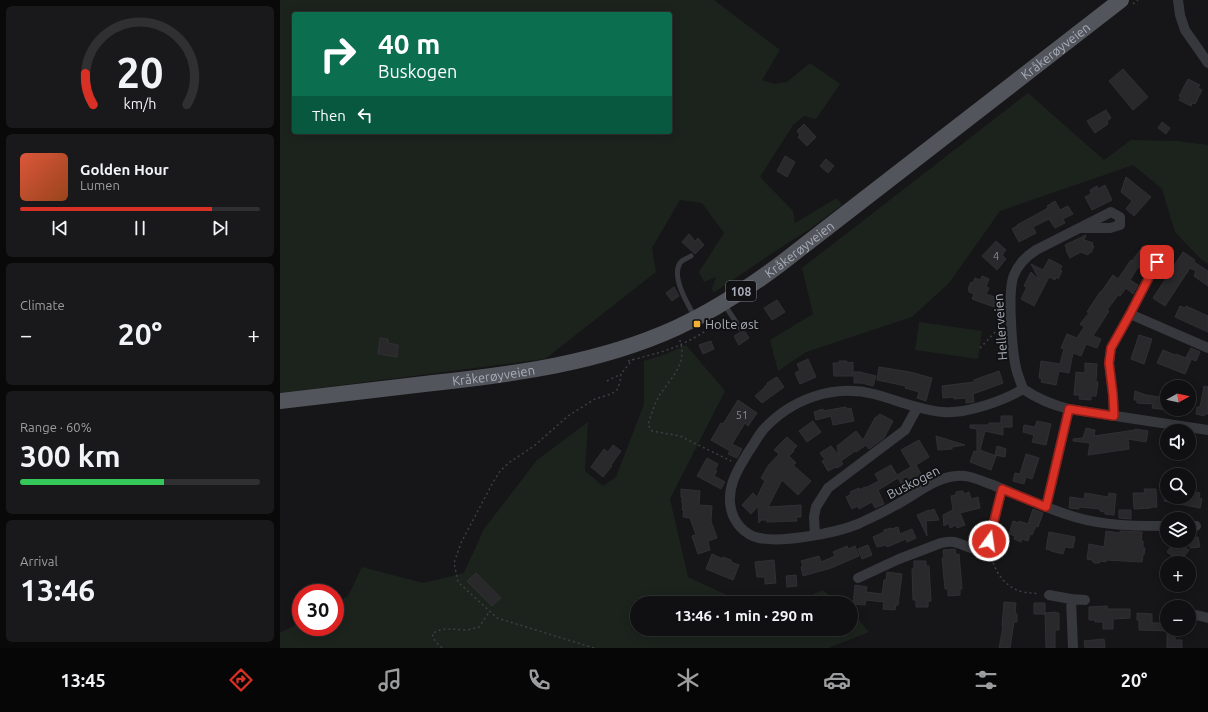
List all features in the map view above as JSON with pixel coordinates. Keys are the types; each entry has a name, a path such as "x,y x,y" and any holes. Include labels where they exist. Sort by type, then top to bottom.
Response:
{"main road":[{"name":"Kråkerøyveien","path":"280,401 535,370 605,354 644,341 676,328 723,303 780,265 1121,0"}],"street":[{"path":"1178,0 1180,15 1185,30 1208,63"},
{"name":"Hellerveien","path":"1023,389 1017,371 1012,338 1011,285 1014,274 1026,257 1041,247 1080,228"},
{"path":"1114,416 1109,363 1111,348 1157,262"},
{"path":"1130,314 1208,348"},
{"path":"1023,389 1036,398 1052,405 1069,409 1208,430"},
{"name":"Buskogen","path":"1023,389 1012,396 959,412 943,412 917,408 873,394 854,391 839,391 821,394 805,399 780,413 762,432 740,466 730,490 732,513 736,522 746,533 758,538 775,540 816,535 843,529 859,523 896,506 939,480 956,476 964,476 1074,517 1097,523 1122,526 1160,526"},
{"path":"816,535 814,517 816,507 828,488 905,430 917,408"},
{"path":"1046,507 1069,409"},
{"path":"858,578 941,542 956,542 971,549 985,546 989,541 1002,489"},
{"path":"1049,595 1085,600"},
{"path":"1071,599 1073,648"},
{"path":"1196,616 1208,618"}],"lane":[{"path":"691,256 681,262 678,268 678,278 687,303 696,318"},
{"path":"723,303 740,328"}],"path":[{"path":"980,348 1000,326 1011,318"},
{"path":"640,358 681,344 681,362 659,397 651,415 648,425 652,432 680,436 740,466"},
{"path":"607,381 621,374 633,359"},
{"path":"594,648 497,618 458,582 454,563 461,543 500,471 510,462 534,446 568,416 595,399 611,394 617,390 621,374"},
{"path":"989,541 995,569 1012,587 1022,592 1049,595"},
{"path":"442,648 435,642 432,634 437,630 448,628 467,630 479,627 490,611"}],"shaded area":[{"path":"280,0 714,0 780,50 762,80 774,84 787,82 810,63 840,84 816,119 804,116 793,125 760,177 793,211 795,223 837,198 842,205 810,229 713,293 712,288 716,277 704,282 699,272 724,233 702,203 680,200 652,248 656,272 545,359 280,393"},
{"path":"1028,93 1104,160 1131,140 1178,141 1208,145 1208,264 1200,258 1175,232 1162,189 1133,165 1000,211 949,283 912,317 806,352 778,371 770,340 813,314 802,268"},
{"path":"919,322 982,331 978,359 915,350"},
{"path":"686,345 725,391 670,499 688,577 729,596 630,596 630,636 858,636 858,619 869,632 828,648 280,648 280,632 292,627 292,636 344,636 344,598 348,596 362,567 423,583 464,573 484,529 537,460 588,422 585,471 603,486 616,477 644,404 644,361 666,354"},
{"path":"822,590 831,596 810,596"}],"building":[{"path":"1123,69 1148,97 1133,110 1109,81"},
{"path":"1188,79 1200,85 1198,88 1202,90 1195,104 1192,103 1191,106 1179,100 1181,97 1179,96"},
{"path":"1106,110 1111,118 1107,121 1108,124 1095,133 1087,121"},
{"path":"1162,122 1170,128 1166,134 1158,128"},
{"path":"804,124 816,137 807,146 798,137 800,135 797,131"},
{"path":"785,156 795,162 787,177 777,171"},
{"path":"826,159 834,166 828,173 820,166"},
{"path":"1126,177 1151,197 1134,216 1126,209 1132,201 1121,192"},
{"path":"1105,185 1112,200 1092,210 1085,197 1091,194 1090,190 1097,186 1098,189"},
{"path":"1055,201 1060,210 1068,206 1073,214 1063,219 1065,223 1055,228 1049,219 1033,227 1036,233 1019,242 1012,229 1048,208 1047,206"},
{"path":"689,234 695,241 698,238 704,245 695,254 682,242"},
{"path":"1086,235 1084,240 1093,243 1092,246 1094,246 1091,253 1089,252 1088,255 1081,252 1070,258 1065,245"},
{"path":"996,241 1006,250 1002,255 1006,259 997,270 982,256"},
{"path":"1143,246 1155,254 1144,271 1138,267 1130,280 1138,285 1133,294 1126,288 1120,296 1118,295 1107,310 1109,311 1093,336 1101,339 1097,348 1086,344 1081,356 1073,353 1069,373 1059,371 1056,385 1041,382 1042,379 1039,378 1041,361 1060,364 1064,349 1061,348 1067,334 1077,338 1084,327 1080,324 1089,313 1087,312 1100,292 1113,275 1118,279"},
{"path":"1183,252 1195,260 1194,262 1208,271 1208,286 1194,276 1196,271 1190,268 1165,306 1153,298"},
{"path":"1049,259 1062,266 1060,270 1062,271 1058,279 1056,277 1055,280 1049,277 1034,306 1021,299 1027,287 1024,286 1031,272 1040,281 1031,264 1043,270"},
{"path":"982,276 989,279 986,287 989,288 986,294 997,298 994,307 972,299 974,294 969,292 968,289 971,282 973,283 975,278 980,280"},
{"path":"674,287 679,296 672,301 666,293"},
{"path":"777,300 785,312 772,320 764,308"},
{"path":"1180,306 1185,308 1186,306 1208,316 1208,332 1175,317"},
{"path":"744,330 749,338 739,345 734,336"},
{"path":"1139,335 1152,339 1144,364 1131,359"},
{"path":"380,338 388,339 388,343 398,345 397,357 378,354"},
{"path":"711,341 714,349 703,354 699,345"},
{"path":"1191,348 1200,352 1196,361 1186,357"},
{"path":"1163,350 1191,360 1185,374 1157,363"},
{"path":"808,359 816,377 800,384 795,373 800,370 797,364"},
{"path":"839,361 847,361 847,363 853,362 853,376 834,376 833,363 839,363"},
{"path":"1085,363 1097,364 1096,382 1098,382 1096,396 1091,396 1091,400 1079,399 1080,395 1074,395 1076,372 1085,373"},
{"path":"879,367 910,372 932,378 926,401 917,398 919,392 905,388 906,386 877,380"},
{"path":"999,371 1003,383 973,394 974,402 966,403 966,398 943,398 942,386 974,382 974,380"},
{"path":"854,372 876,376 873,386 862,383 854,383"},
{"path":"777,377 784,387 762,403 755,396 768,384 767,383"},
{"path":"1204,386 1208,387 1208,414 1205,414 1204,416 1196,414 1197,407 1200,407"},
{"path":"1135,391 1146,395 1160,397 1160,409 1152,408 1153,404 1137,403 1137,400 1134,400"},
{"path":"738,400 757,413 748,426 745,423 732,444 742,449 737,458 728,454 730,451 711,440 721,423 723,424"},
{"path":"846,407 847,409 851,408 854,421 833,425 831,416 816,420 814,412 823,409 823,411"},
{"path":"880,414 893,421 884,438 869,449 866,445 856,452 855,451 841,461 843,464 828,471 822,461 825,460 820,453 831,446 839,455 837,446 856,431 863,440 875,418"},
{"path":"1001,416 1012,416 1012,427 1003,427 1003,435 985,431 980,450 996,456 991,470 970,462 974,451 977,452 977,429 970,428 970,425 989,425 989,423 1001,423"},
{"path":"813,421 821,432 807,442 799,431"},
{"path":"1037,421 1051,424 1046,445 1032,442 1034,435 1023,432 1024,425 1035,427"},
{"path":"1086,428 1095,430 1094,436 1135,429 1148,431 1146,442 1128,439 1129,449 1088,455 1090,443 1073,441 1073,439 1083,438"},
{"path":"936,436 965,445 952,447 952,449 938,450"},
{"path":"787,437 797,446 789,456 796,463 793,465 811,481 798,495 782,480 768,507 801,505 801,517 796,517 797,521 767,522 767,520 761,520 759,523 758,506 751,514 742,505 753,493 757,497 765,481 761,478 768,466 779,454 774,450"},
{"path":"919,440 929,457 916,465 923,478 904,489 898,478 878,490 884,504 875,508 872,502 859,509 858,506 852,509 846,497 851,494 850,492 859,488 859,490 865,488 879,481 875,474 891,465 897,475 911,467 901,450"},
{"path":"613,445 621,451 603,477 591,467 604,449 608,452"},
{"path":"997,446 1006,449 1005,457 995,455"},
{"path":"1026,454 1039,458 1032,479 1026,477 1024,484 1013,481 1015,473 1020,474"},
{"path":"707,458 718,464 715,470 717,471 714,476 725,482 721,489 697,476"},
{"path":"681,489 700,491 699,505 712,506 711,521 717,538 708,541 710,550 698,554 692,536 696,535 690,518 683,517 684,510 682,510 683,503"},
{"path":"1144,489 1156,489 1157,507 1134,509 1133,493 1145,493"},
{"path":"963,491 964,494 969,492 971,499 978,497 980,508 960,513 965,525 957,528 956,525 950,528 949,523 944,526 943,515 953,510 951,496 956,495 956,492"},
{"path":"1196,492 1200,493 1199,498 1202,499 1200,508 1179,504 1196,504"},
{"path":"1085,493 1108,497 1109,493 1116,494 1114,515 1105,514 1105,512 1100,511 1100,509 1079,507 1079,509 1069,508 1070,497 1084,499"},
{"path":"934,509 939,520 926,521 927,536 917,515"},
{"path":"1033,509 1043,513 1038,527 1036,526 1032,535 1030,534 1028,541 1022,539 1021,542 1014,539 1015,536 1009,534 1013,521 1028,524"},
{"path":"1119,510 1131,510 1131,519 1119,518"},
{"path":"898,527 900,534 912,529 916,538 907,542 906,539 887,547 886,545 877,547 873,537 884,532 884,530"},
{"path":"1106,531 1120,533 1120,531 1142,532 1141,541 1143,541 1143,548 1145,548 1142,562 1106,560 1106,562 1101,561 1099,563 1094,563 1092,560 1087,559 1089,544 1104,547"},
{"path":"1049,532 1075,537 1073,548 1065,547 1063,554 1046,549"},
{"path":"1196,537 1198,537 1200,547 1196,547"},
{"path":"868,545 872,555 862,559 858,549"},
{"path":"847,546 848,549 855,546 859,556 831,568 803,576 801,567 803,566 801,561 819,556 821,562 835,556 833,552"},
{"path":"1170,548 1186,548 1189,550 1184,556 1172,556 1167,552"},
{"path":"955,549 956,555 959,554 962,589 960,589 960,595 948,596 948,589 945,589 942,558 944,558 943,550"},
{"path":"712,554 723,559 723,557 731,560 731,562 739,565 733,580 706,569"},
{"path":"774,560 776,583 765,584 765,577 757,577 755,562"},
{"path":"914,561 926,561 926,566 929,566 931,601 928,601 928,607 916,607 916,600 913,600 912,569 914,569"},
{"path":"887,572 902,574 898,605 896,605 895,610 883,609 884,602 866,600 865,605 858,604 858,596 854,596 855,585 867,587 866,592 882,594 884,580 886,580"},
{"path":"476,573 501,598 492,606 467,581"},
{"path":"796,575 797,586 787,587 786,576"},
{"path":"1004,602 1016,603 1015,614 1017,614 1017,622 1014,622 1010,648 999,648 1003,627"},
{"path":"1034,603 1045,603 1045,614 1034,614"},
{"path":"1107,606 1108,609 1130,609 1130,618 1113,619 1113,629 1103,629 1103,622 1089,620 1089,607"},
{"path":"1045,613 1059,613 1059,630 1055,630 1055,648 1046,648"},
{"path":"1137,613 1152,614 1152,623 1160,623 1160,631 1139,630 1139,620 1137,620"},
{"path":"1167,636 1175,636 1175,640 1182,640 1182,648 1167,648"},
{"path":"1104,639 1105,648 1085,648 1084,641"}],"place":[{"name":"Holte øst","path":"697,324"}],"route":[{"path":"989,541 1002,489 1046,507 1069,409 1114,416 1109,363 1111,348 1157,262"}]}
